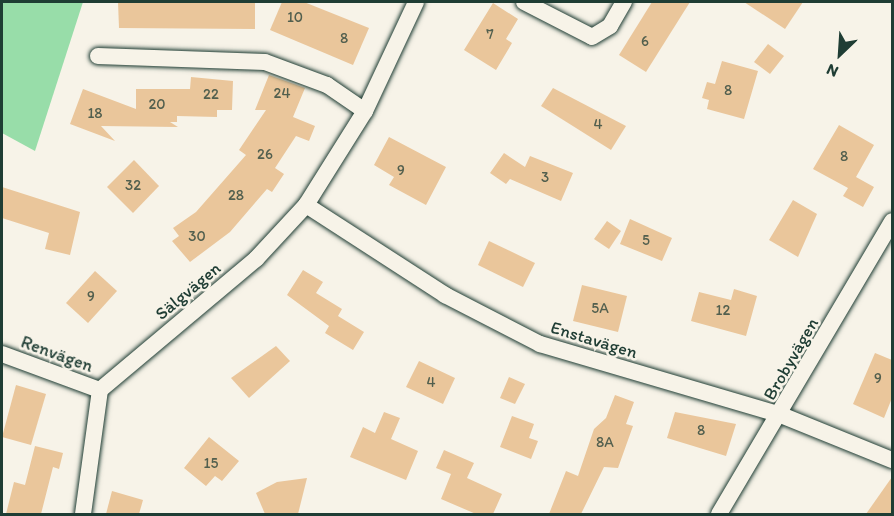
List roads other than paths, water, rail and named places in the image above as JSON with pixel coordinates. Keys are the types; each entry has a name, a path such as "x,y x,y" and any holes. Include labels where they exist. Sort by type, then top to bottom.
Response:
{"street":[{"name":"Sälgvägen","path":"100,390 256,259 306,206 365,111 416,2"},
{"path":"524,2 592,37 610,26 624,2"},
{"path":"98,56 265,62 327,85 365,111"},
{"name":"Enstavägen","path":"306,206 445,295 540,344 781,415 892,460"},
{"name":"Brobyvägen","path":"719,514 781,415 892,221"},
{"name":"Renvägen","path":"2,354 100,390"},
{"path":"83,514 100,390"}]}
